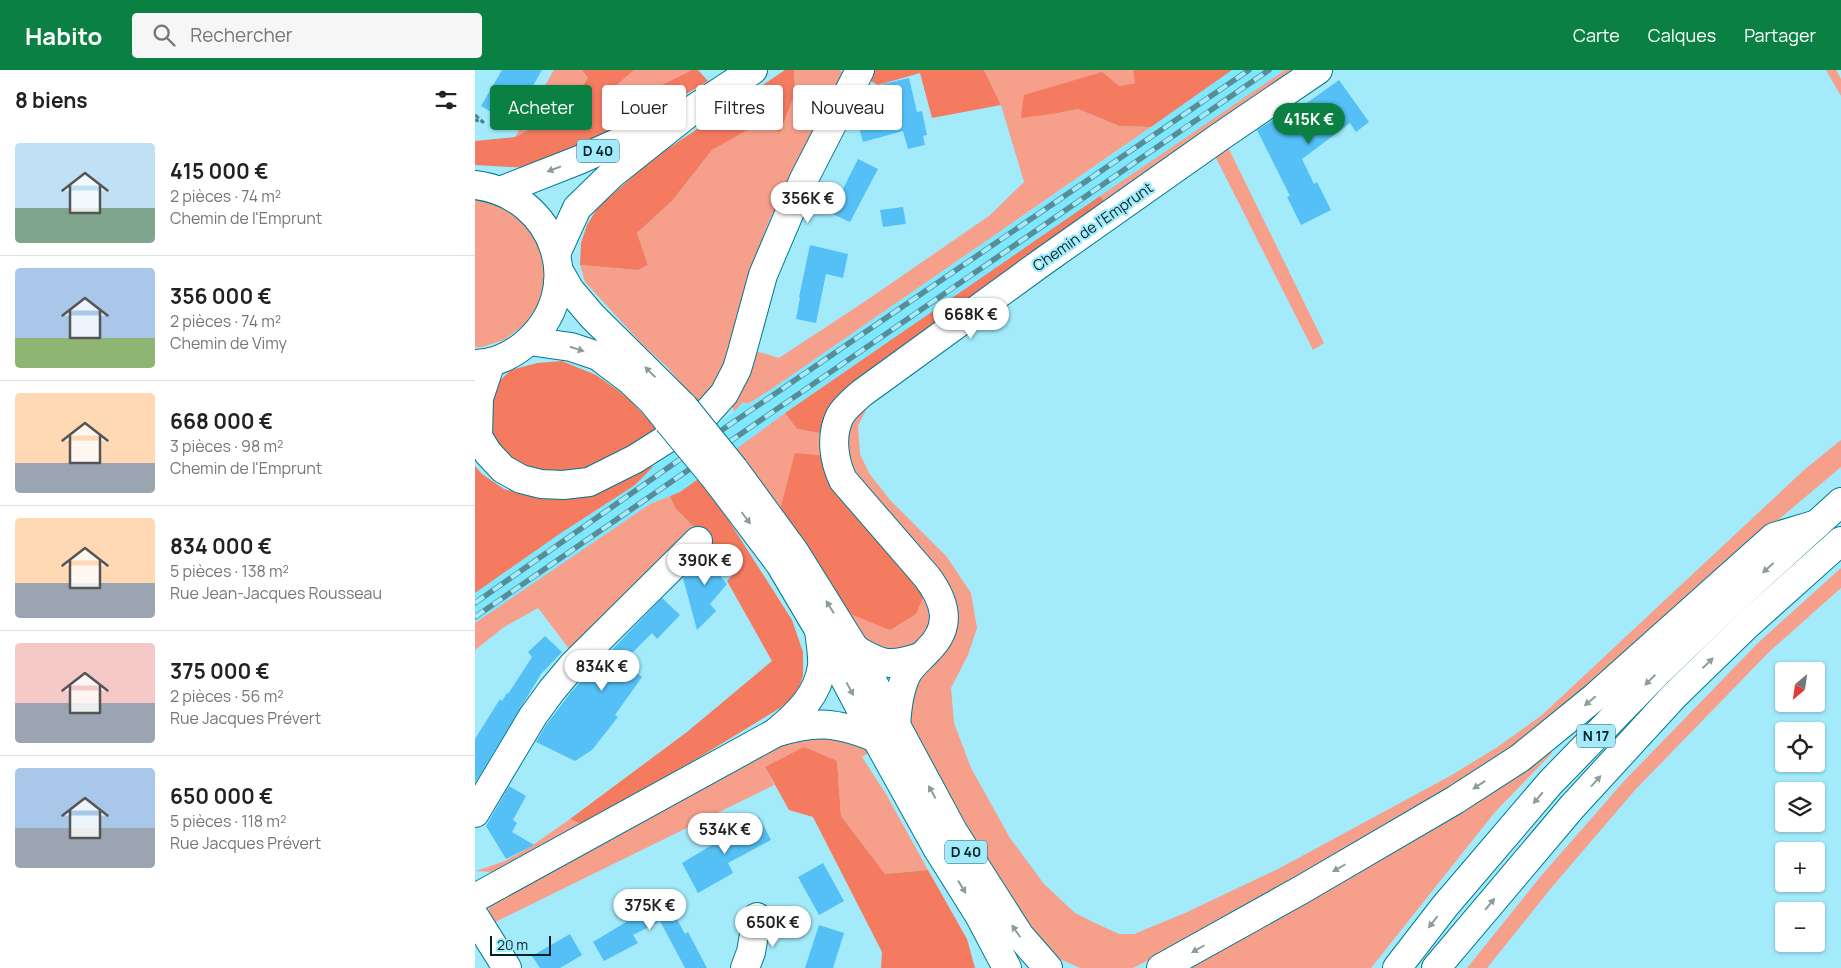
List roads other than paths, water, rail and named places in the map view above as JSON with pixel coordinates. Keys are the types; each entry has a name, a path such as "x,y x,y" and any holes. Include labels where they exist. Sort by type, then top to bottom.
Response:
{"main road":[{"name":"D 40","path":"753,70 695,108 622,166 577,208 557,262 570,290 725,474 794,551 855,649 886,733 937,848 979,915 1007,968"},
{"path":"487,188 520,201 536,215 549,234 557,262 557,290 551,309 542,326 529,341 513,354 483,363 477,435 488,453 503,469 521,479 541,484 556,485 589,482 635,459 707,414 723,394 737,369 743,352 763,275 803,181 860,70"},
{"name":"Chemin de l'Emprunt","path":"886,733 897,710 903,683 909,670 929,650 941,631 944,620 944,606 937,591 927,577 843,480 838,470 834,450 840,415 862,393 1041,263 1318,70"},
{"name":"D 40","path":"487,188 579,160 695,108"},
{"name":"D 40","path":"529,341 571,347 598,356 631,381 651,401 676,414"},
{"name":"D 40","path":"725,474 819,630 886,733 953,831 1020,936 1047,968"},
{"name":"N 17","path":"1397,968 1445,906 1550,783 1654,676 1727,606 1841,502"},
{"path":"1161,968 1455,800 1520,758 1595,697 1774,537 1817,524"},
{"path":"475,813 533,716 552,690 573,665 698,540"},
{"name":"N 17","path":"1437,968 1572,807 1673,696 1747,625 1841,541"},
{"path":"775,733 795,716 814,694 822,665 819,630"},
{"path":"855,649 873,660 885,663 905,662 920,657"},
{"path":"475,898 775,733 800,725 829,724 886,733"},
{"path":"475,917 507,968"},
{"path":"745,968 751,952 757,918"}],"railway":[{"path":"475,603 719,432 1249,70"},
{"path":"475,617 1269,70"}]}
